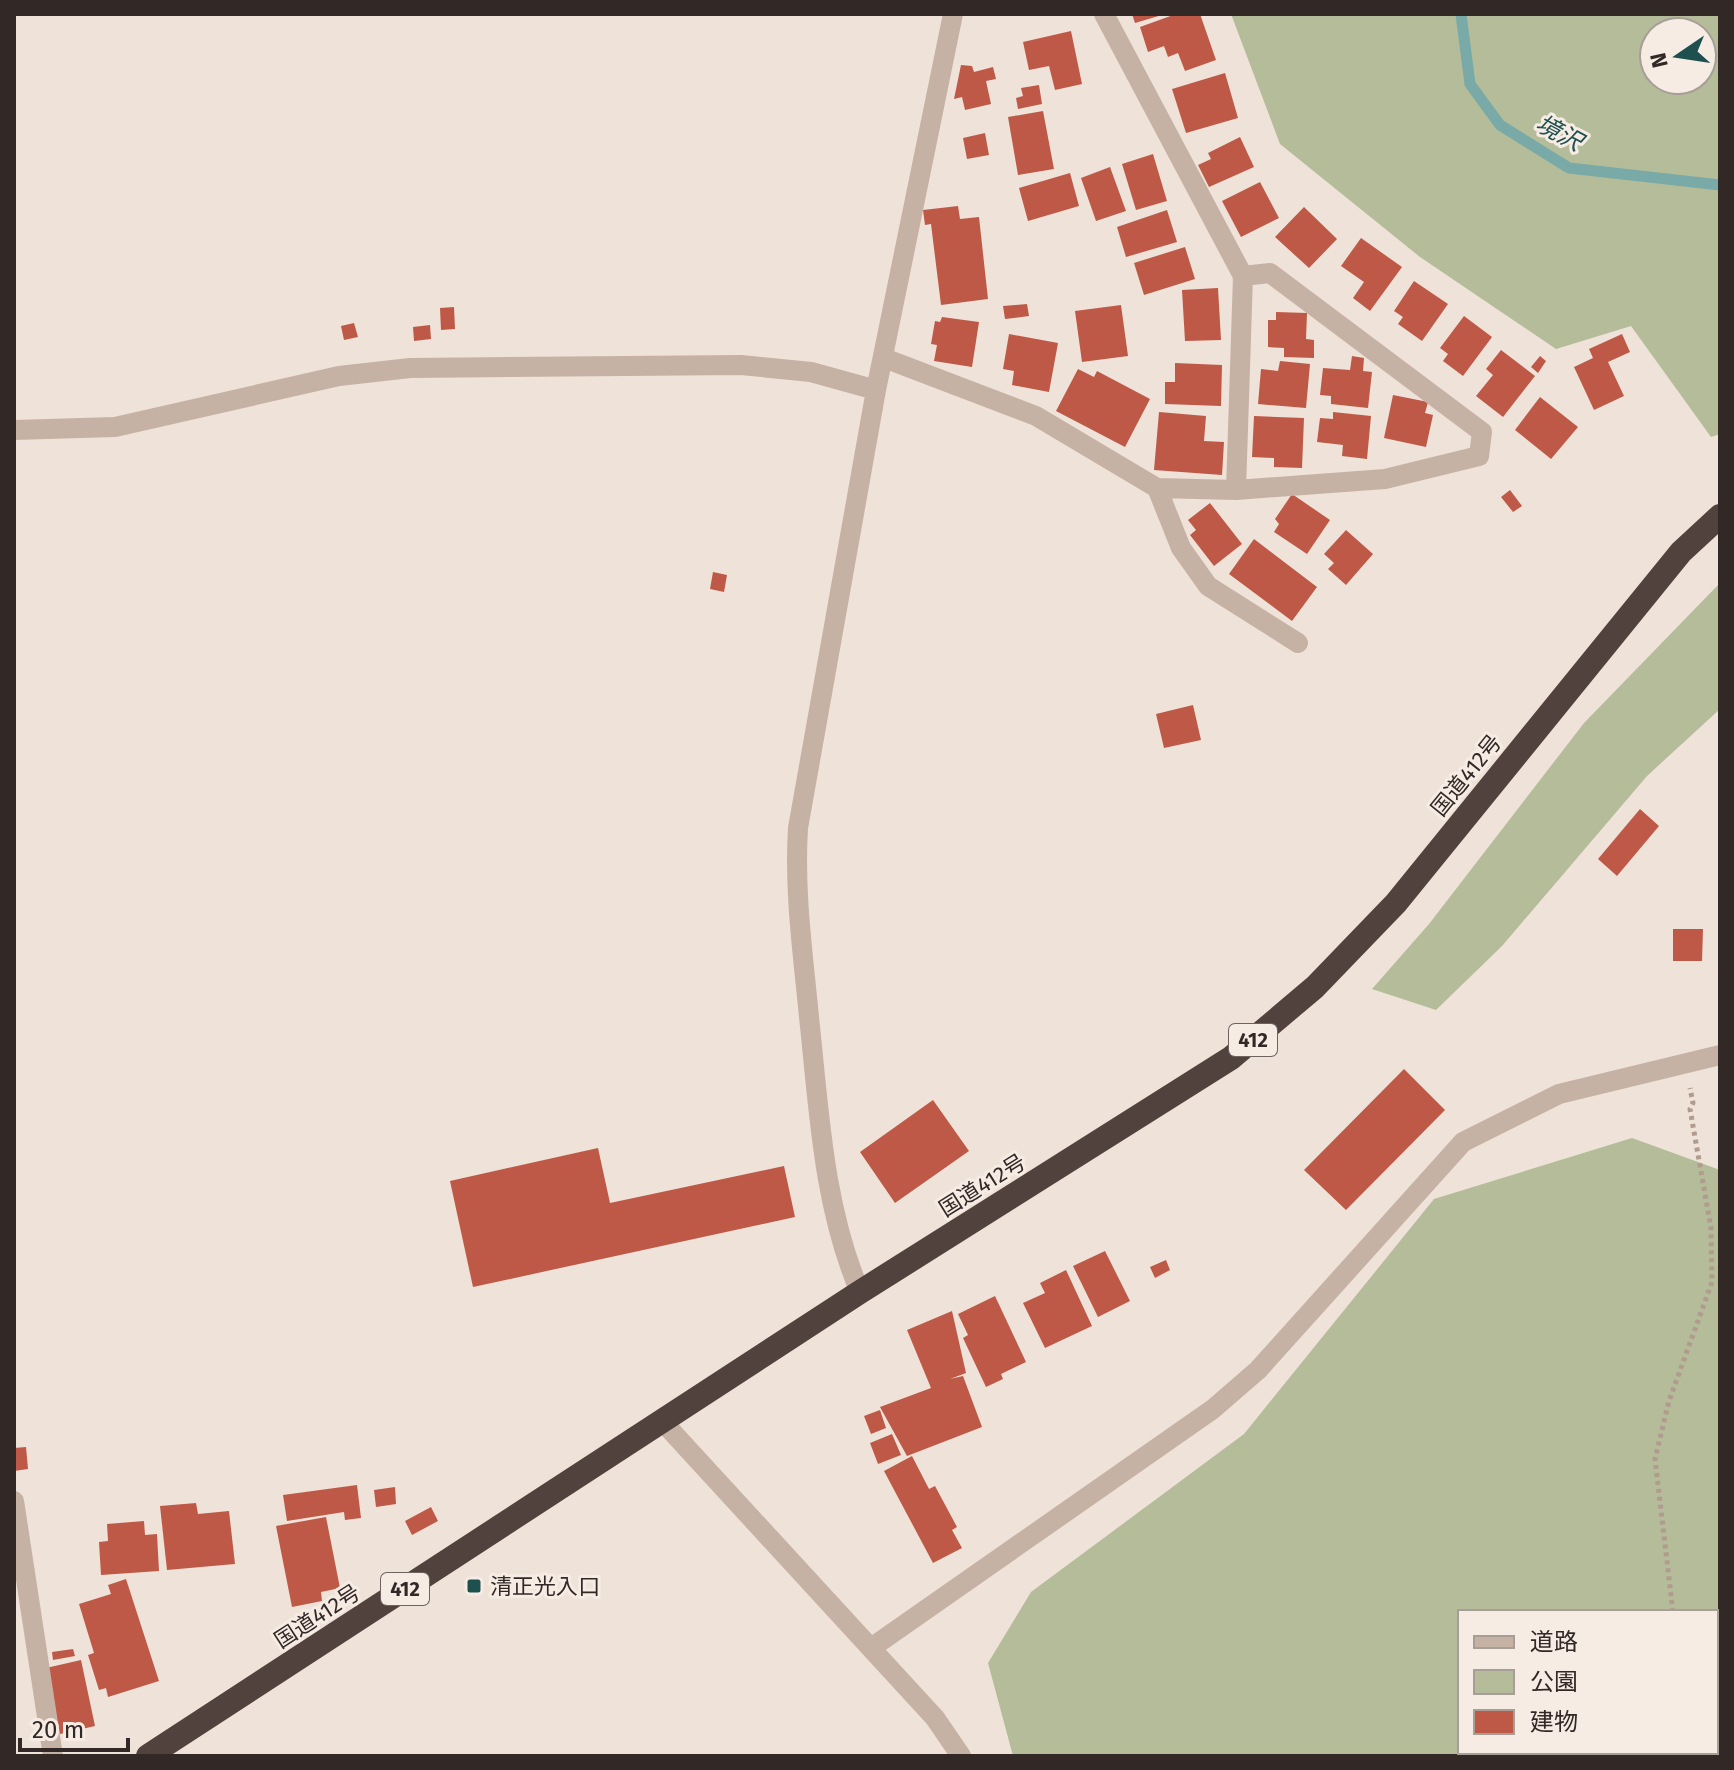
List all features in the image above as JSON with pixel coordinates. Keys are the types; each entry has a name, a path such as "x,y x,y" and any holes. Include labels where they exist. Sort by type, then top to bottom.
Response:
{"highway":[{"name":"国道412号","path":"148,1756 860,1292 1231,1058 1315,987 1396,903 1681,552 1720,516"}],"street":[{"path":"860,1292 844,1255 830,1186 795,873 798,828 876,390 953,14"},
{"path":"1104,14 1243,276 1236,490"},
{"path":"884,358 1036,416 1157,488 1236,490 1385,479 1479,456 1482,432 1270,273 1243,276"},
{"path":"14,430 115,427 339,376 410,368 741,365 811,372 876,390"},
{"path":"1157,488 1181,548 1208,586 1298,643"},
{"path":"871,1648 1213,1409 1258,1370 1463,1142 1559,1094 1720,1055"},
{"path":"663,1422 935,1718 961,1756"},
{"path":"14,1501 53,1756"}],"path":[{"path":"1673,1610 1655,1459 1669,1401 1712,1282 1711,1228 1685,1063"}],"green space":[{"path":"1231,14 1720,14 1720,434 1711,437 1631,326 1556,349 1420,257 1280,144"},
{"path":"1720,583 1720,709 1647,776 1502,946 1436,1010 1372,989 1429,924 1584,723"},
{"path":"1632,1138 1720,1170 1720,1756 1013,1756 988,1663 1031,1592 1244,1434 1434,1199"}],"building":[{"path":"1132,14 1162,14 1162,15 1135,23"},
{"path":"1176,14 1200,14 1216,60 1185,71 1178,53 1168,57 1164,46 1148,52 1140,27"},
{"path":"1071,31 1082,84 1055,90 1049,66 1029,70 1023,42"},
{"path":"961,65 972,66 974,72 993,67 996,79 986,81 991,104 965,110 962,97 954,99"},
{"path":"1225,73 1238,118 1186,133 1172,89"},
{"path":"1039,85 1042,104 1018,109 1016,98 1023,96 1021,88"},
{"path":"1043,111 1054,169 1018,175 1008,117"},
{"path":"985,133 989,155 967,159 963,138"},
{"path":"1240,137 1254,167 1209,187 1198,165 1211,159 1208,153"},
{"path":"1153,154 1167,201 1136,210 1122,164"},
{"path":"1110,167 1126,211 1096,221 1081,178"},
{"path":"1070,173 1079,206 1028,221 1019,188"},
{"path":"1260,182 1279,218 1241,237 1222,201"},
{"path":"958,206 960,219 979,217 988,299 941,305 931,224 925,225 923,210"},
{"path":"1304,207 1337,239 1309,268 1275,237"},
{"path":"1167,210 1177,242 1126,257 1117,227"},
{"path":"1361,238 1402,267 1370,311 1353,298 1364,282 1341,266"},
{"path":"1185,247 1195,279 1144,295 1134,263"},
{"path":"1414,281 1448,304 1422,341 1398,324 1403,317 1394,311"},
{"path":"1218,288 1221,340 1185,341 1182,290"},
{"path":"1027,304 1029,316 1005,319 1003,306"},
{"path":"1121,305 1128,356 1082,362 1075,311"},
{"path":"454,307 455,329 441,330 440,308"},
{"path":"1276,312 1307,313 1306,339 1314,340 1314,358 1284,357 1284,348 1268,347 1268,320 1276,320"},
{"path":"1464,316 1492,337 1463,376 1443,361 1448,354 1440,348"},
{"path":"942,317 979,322 972,367 934,361 937,345 931,344 935,321 940,322"},
{"path":"354,323 358,337 344,340 341,326"},
{"path":"430,325 431,339 414,341 413,327"},
{"path":"1009,334 1058,343 1049,392 1012,385 1014,371 1003,369"},
{"path":"1622,334 1630,352 1608,362 1624,396 1594,410 1574,367 1593,358 1589,349"},
{"path":"1501,350 1535,376 1503,417 1476,396 1493,375 1486,369"},
{"path":"1352,356 1364,358 1363,371 1372,372 1368,408 1331,404 1331,396 1320,395 1323,368 1350,370"},
{"path":"1540,356 1546,361 1538,373 1531,367"},
{"path":"1280,361 1310,364 1306,408 1258,404 1261,369 1278,371"},
{"path":"1175,363 1222,365 1221,406 1165,404 1165,382 1175,382"},
{"path":"1078,369 1094,377 1097,371 1150,399 1125,447 1056,411"},
{"path":"1393,395 1428,402 1425,413 1433,415 1426,447 1384,438"},
{"path":"1540,397 1578,427 1551,459 1515,430"},
{"path":"1159,412 1206,416 1204,441 1224,442 1222,475 1154,470"},
{"path":"1333,412 1371,416 1367,459 1342,456 1343,445 1317,442 1320,418 1333,419"},
{"path":"1254,416 1304,418 1302,468 1274,467 1274,458 1252,457"},
{"path":"1510,490 1522,506 1513,512 1501,497"},
{"path":"1292,494 1330,520 1307,554 1274,532 1279,524 1275,519"},
{"path":"1210,503 1242,544 1214,566 1190,535 1196,530 1188,520"},
{"path":"1346,530 1373,554 1346,585 1328,569 1334,563 1324,554"},
{"path":"1254,539 1317,587 1292,621 1229,574"},
{"path":"713,572 727,575 724,592 710,589"},
{"path":"1193,705 1201,740 1164,748 1156,714"},
{"path":"1640,809 1659,826 1617,876 1598,859"},
{"path":"1673,929 1703,929 1702,961 1673,961"},
{"path":"1404,1069 1445,1110 1346,1210 1304,1170"},
{"path":"933,1100 969,1151 895,1203 860,1152"},
{"path":"598,1148 610,1203 784,1166 795,1217 473,1287 450,1181"},
{"path":"1105,1251 1130,1301 1098,1317 1073,1266"},
{"path":"1166,1260 1170,1270 1155,1278 1150,1267"},
{"path":"1066,1270 1092,1326 1045,1348 1023,1303 1045,1293 1040,1283"},
{"path":"995,1296 1026,1362 1001,1374 1003,1379 986,1387 963,1338 968,1335 958,1314"},
{"path":"952,1311 966,1373 950,1379 963,1376 982,1427 907,1456 880,1407 931,1388 907,1330"},
{"path":"880,1410 886,1428 871,1434 864,1416"},
{"path":"892,1434 901,1455 878,1464 870,1443"},
{"path":"26,1447 28,1469 14,1471 14,1448"},
{"path":"912,1456 929,1489 935,1486 957,1527 952,1530 962,1548 933,1563 884,1471"},
{"path":"357,1485 361,1518 345,1520 344,1512 287,1521 283,1495"},
{"path":"395,1487 396,1504 376,1507 374,1490"},
{"path":"196,1503 198,1514 229,1511 235,1564 167,1570 160,1506"},
{"path":"431,1507 438,1521 412,1535 405,1521"},
{"path":"326,1517 340,1588 321,1592 322,1601 292,1607 276,1526"},
{"path":"144,1521 145,1535 157,1534 159,1571 101,1575 99,1542 108,1541 107,1524"},
{"path":"126,1579 159,1681 108,1697 106,1688 99,1690 88,1655 94,1653 79,1604 111,1594 108,1585"},
{"path":"73,1649 75,1656 53,1660 52,1652"},
{"path":"81,1660 95,1726 60,1734 46,1668"}],"waterway":[{"name":"境沢","path":"1461,14 1470,84 1500,125 1569,168 1720,185"}],"place":[{"name":"清正光入口","path":"474,1586"}]}
